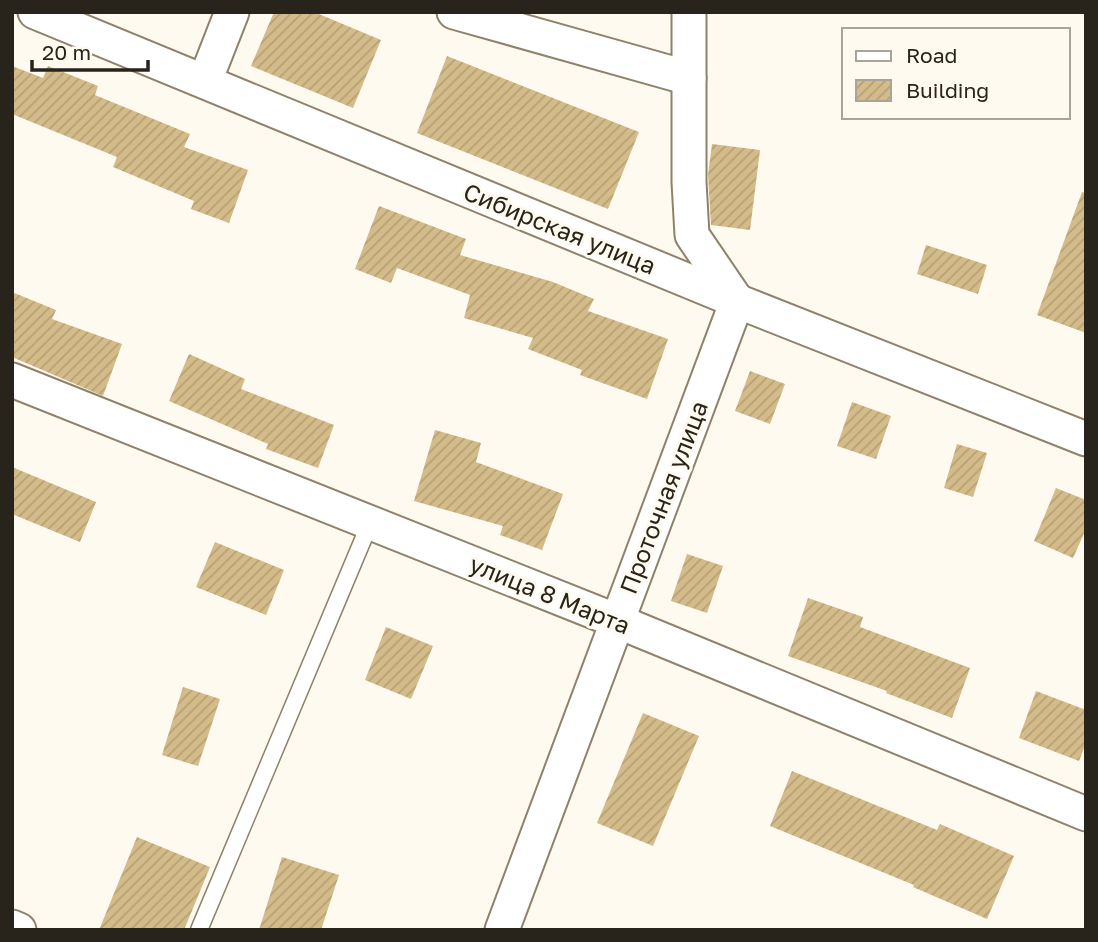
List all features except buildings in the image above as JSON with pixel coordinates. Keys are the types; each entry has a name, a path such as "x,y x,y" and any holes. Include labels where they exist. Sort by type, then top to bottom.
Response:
{"street":[{"name":"Сибирская улица","path":"35,12 737,301 1086,439"},
{"path":"205,81 232,12"},
{"path":"454,12 689,78"},
{"path":"689,12 692,235 737,301"},
{"name":"Проточная улица","path":"502,930 737,301"},
{"name":"улица 8 Марта","path":"12,380 617,621 1086,814"},
{"path":"12,927 19,930"}],"lane":[{"path":"199,930 370,523"}]}
